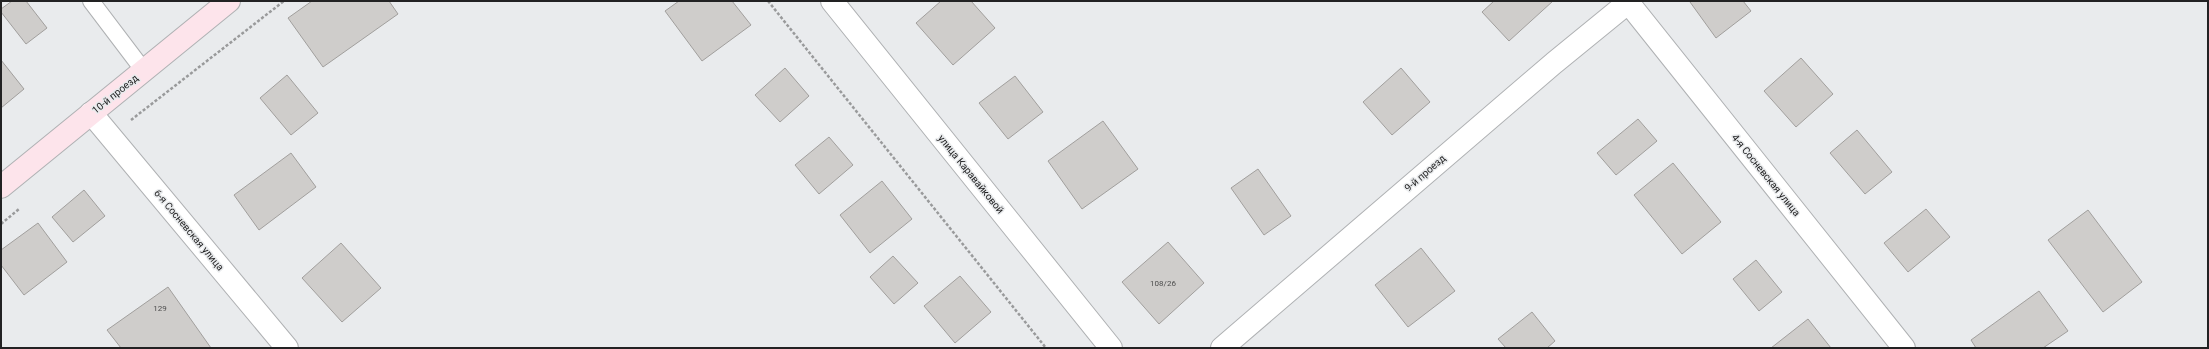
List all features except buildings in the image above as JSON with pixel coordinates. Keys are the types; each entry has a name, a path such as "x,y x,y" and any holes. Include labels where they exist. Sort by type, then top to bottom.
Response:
{"main road":[{"name":"10-й проезд","path":"1,187 229,1"}],"street":[{"name":"улица Каравайковой","path":"832,1 1111,348"},
{"name":"9-й проезд","path":"1222,348 1628,1"},
{"name":"4-я Сосневская улица","path":"1628,1 1904,348"},
{"name":"6-я Сосневская улица","path":"92,113 287,348"}],"lane":[{"path":"90,1 144,71"}],"path":[{"path":"110,135 284,1"},
{"path":"768,1 1046,348"},
{"path":"1,224 25,204"}]}
